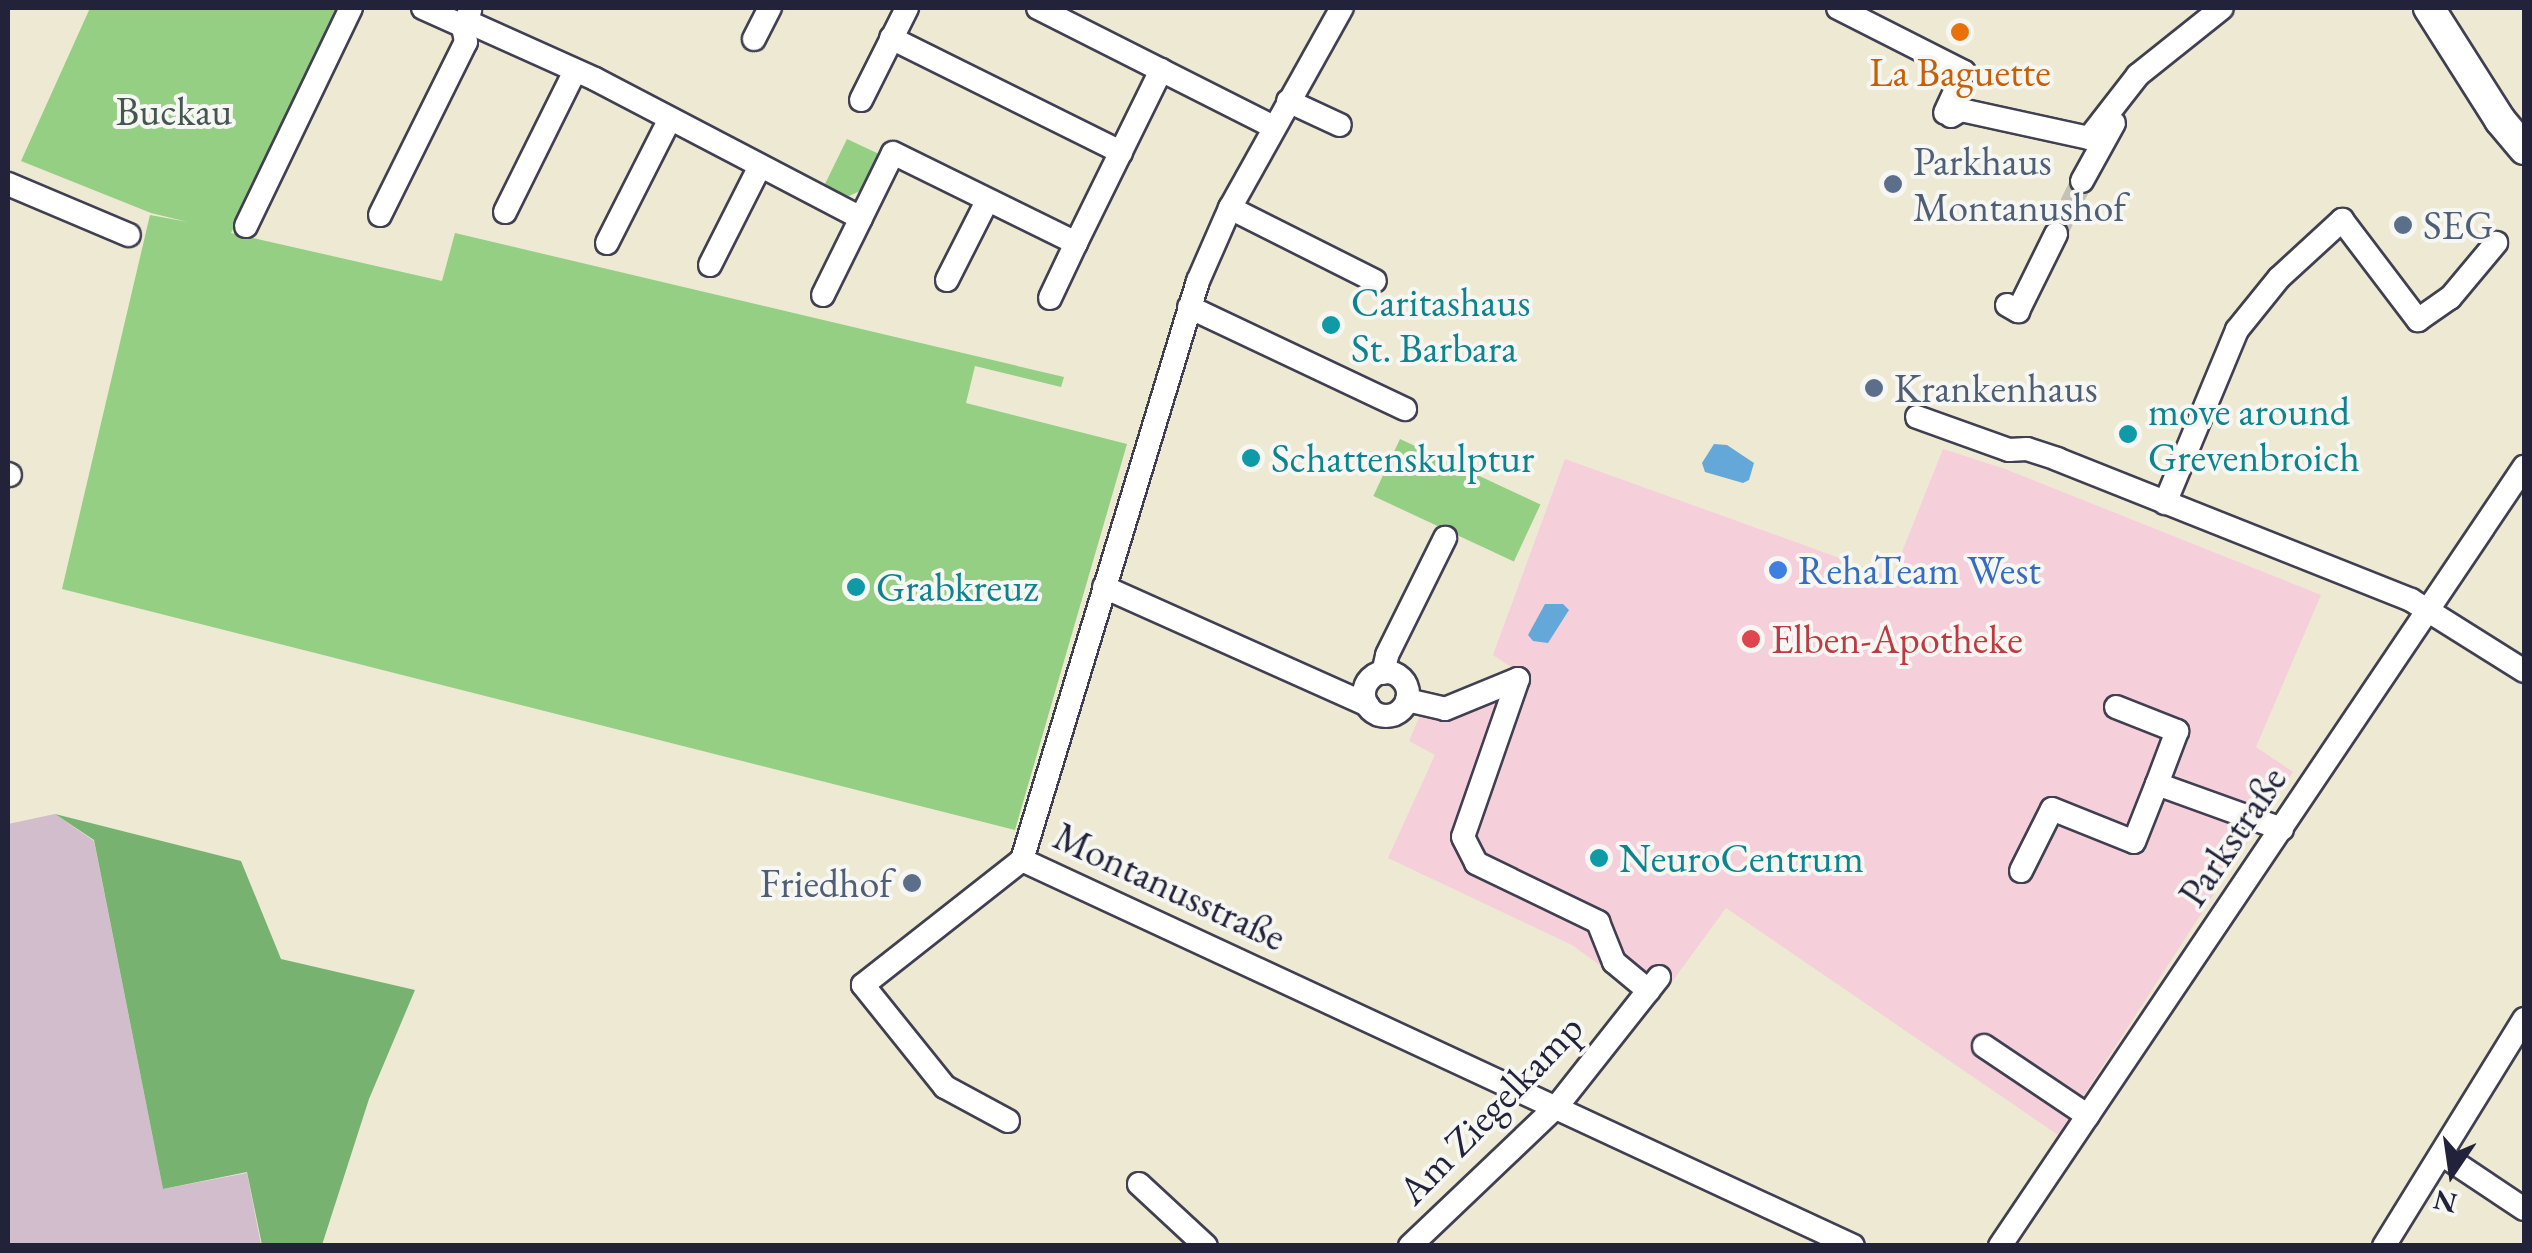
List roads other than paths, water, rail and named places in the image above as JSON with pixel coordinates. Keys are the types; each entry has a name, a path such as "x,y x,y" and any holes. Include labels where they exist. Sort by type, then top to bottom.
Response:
{"main road":[{"path":"2429,8 2500,120 2524,149"}],"street":[{"path":"246,226 351,8"},
{"path":"423,8 467,18 654,109 669,121 700,132 861,218"},
{"path":"754,39 770,8"},
{"path":"862,100 906,8"},
{"path":"1038,8 1274,127"},
{"name":"Montanusstraße","path":"1342,8 1230,208 1189,307 1022,860 1558,1105 1853,1246"},
{"path":"1838,8 1964,72 1948,114 1961,110 2051,133 2089,138"},
{"path":"2127,87 2111,130 2076,178 2089,138 2127,87 2222,8"},
{"path":"380,215 466,42 467,18"},
{"path":"891,38 1121,152"},
{"path":"1050,298 1161,70"},
{"path":"504,212 574,73"},
{"path":"1288,101 1340,125"},
{"path":"608,242 669,121"},
{"path":"823,294 893,153 1076,243"},
{"path":"710,265 760,166"},
{"path":"8,184 130,234"},
{"path":"947,280 987,200"},
{"path":"1230,208 1375,281"},
{"path":"2166,502 2237,330 2279,278 2342,220 2418,320 2450,298 2496,243"},
{"path":"2006,304 2018,311 2056,234"},
{"path":"1189,307 1405,409"},
{"path":"1917,417 2009,450 2042,454 2411,600 2524,670"},
{"name":"Parkstraße","path":"2000,1246 2524,467"},
{"path":"1368,706 1366,687 1383,673 1387,655 1445,538"},
{"path":"1104,587 1387,716 1398,712 1407,700 1402,679 1383,673"},
{"name":"Am Ziegelkamp","path":"1407,700 1445,709 1518,679 1464,837 1476,863 1598,922 1614,962 1654,984 1558,1105 1410,1246"},
{"path":"2021,871 2052,809 2134,842 2177,731 2116,707"},
{"path":"2157,784 2282,829"},
{"path":"1008,1121 945,1087 863,985 1022,860"},
{"path":"2384,1246 2524,1019"},
{"path":"1984,1046 2088,1116"},
{"path":"2443,1154 2524,1210"},
{"path":"1139,1184 1206,1246"}],"water":[{"path":"1714,444 1727,445 1754,463 1749,480 1743,483 1705,472 1702,463"},
{"path":"1545,604 1563,604 1569,610 1548,643 1533,641 1528,635"}],"tunnel":[{"path":"2056,234 2082,181"}],"place":[{"name":"La Baguette","path":"1960,32"},
{"name":"Parkhaus Montanushof","path":"1893,184"},
{"name":"SEG","path":"2403,225"},
{"name":"Caritashaus St. Barbara","path":"1331,325"},
{"name":"Krankenhaus","path":"1874,388"},
{"name":"move around Grevenbroich","path":"2128,434"},
{"name":"Schattenskulptur","path":"1251,458"},
{"name":"RehaTeam West","path":"1778,570"},
{"name":"Grabkreuz","path":"856,587"},
{"name":"Elben-Apotheke","path":"1751,639"},
{"name":"NeuroCentrum","path":"1599,858"},
{"name":"Friedhof","path":"912,883"}],"park label":[{"name":"Buckau","path":"174,111"}]}
